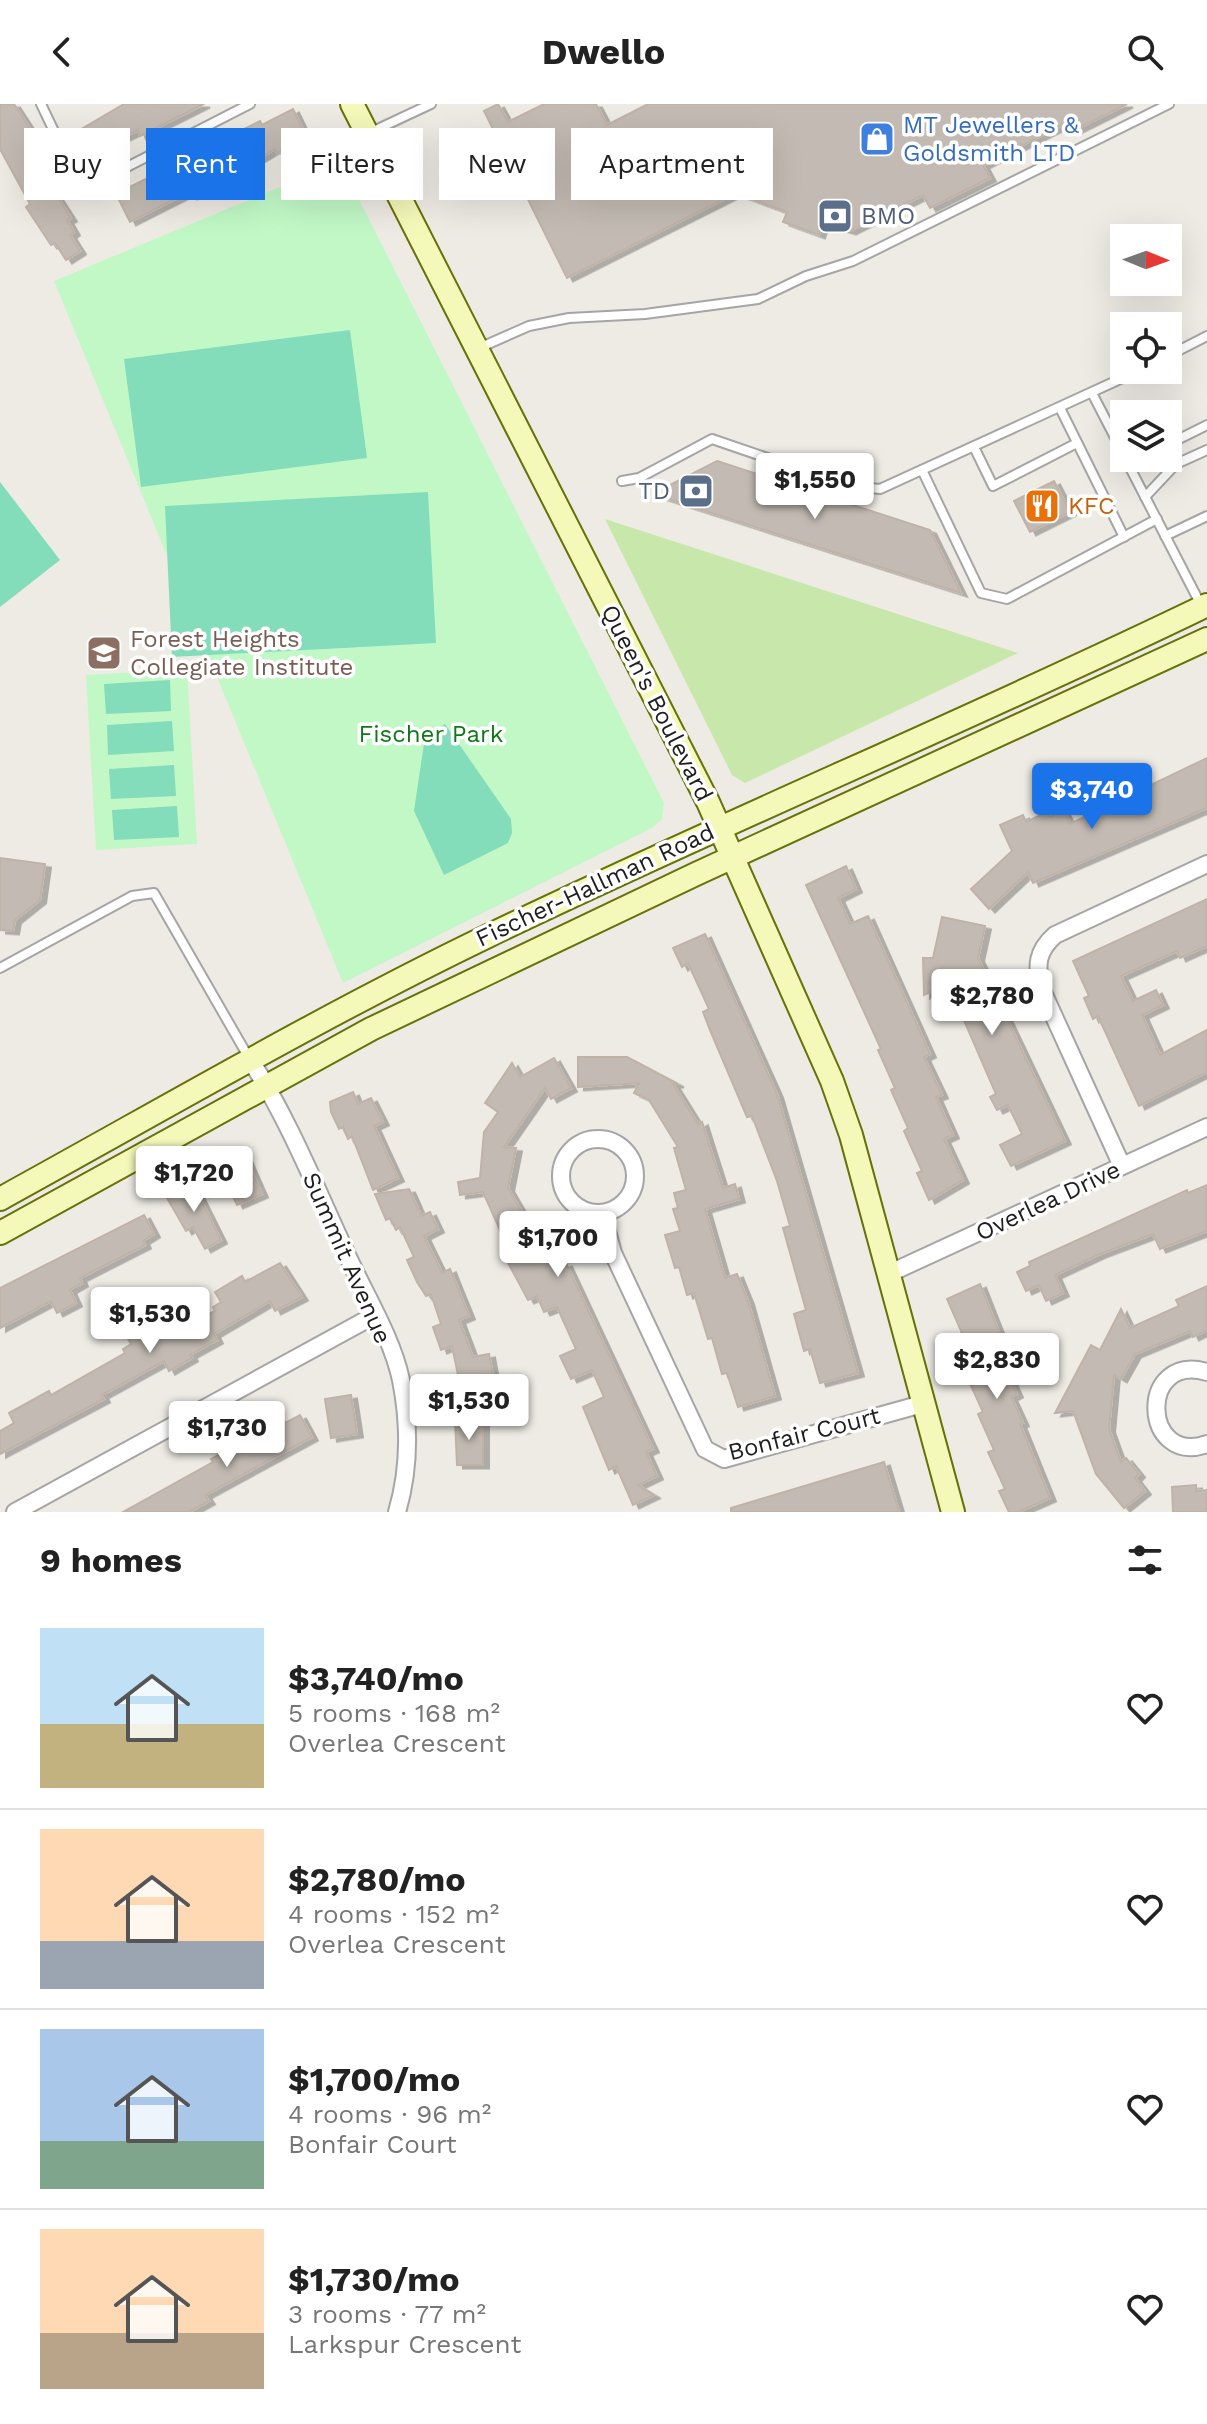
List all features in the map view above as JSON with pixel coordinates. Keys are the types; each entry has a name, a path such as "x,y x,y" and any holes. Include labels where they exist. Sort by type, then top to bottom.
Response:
{"main road":[{"name":"Queen's Boulevard","path":"352,104 363,128"},
{"name":"Queen's Boulevard","path":"400,200 719,826 832,1081 851,1135 953,1512"},
{"name":"Fischer-Hallman Road","path":"0,1199 470,944 719,826 1204,606"},
{"name":"Fischer-Hallman Road","path":"2,1227 371,1029 734,857 1207,639"}],"street":[{"path":"1122,1166 1041,988 1038,959 1043,946 1055,935 1207,864"},
{"name":"Summit Avenue","path":"251,1061 266,1084 375,1315 400,1377 408,1432 407,1479 397,1512"},
{"name":"Overlea Drive","path":"888,1274 1207,1127"},
{"path":"588,1139 615,1142 625,1150 635,1170 629,1197 620,1206 602,1213 577,1207 561,1186 561,1167 566,1154 588,1139"},
{"name":"Bonfair Court","path":"602,1213 613,1253 705,1449 724,1459 922,1404"},
{"path":"15,1512 375,1315"},
{"path":"1207,1372 1186,1370 1173,1375 1157,1394 1155,1408 1165,1434 1178,1444 1191,1447 1207,1444"}],"lane":[{"path":"41,104 82,190 250,104"},
{"path":"379,128 431,104"},
{"path":"478,349 529,326 569,318 645,314 758,299 806,276 853,261 1169,104"},
{"path":"1182,349 1207,336"},
{"path":"622,481 639,478 712,439 849,486 874,490 1111,384"},
{"path":"1092,393 1110,428"},
{"path":"1060,408 1124,537"},
{"path":"1182,438 1207,425"},
{"path":"974,447 993,486 1077,443"},
{"path":"1145,497 1176,464 1207,450"},
{"path":"922,470 981,593 1007,599 1157,519"},
{"path":"1132,472 1204,606"},
{"path":"1165,536 1207,516"},
{"path":"0,968 132,896 154,893 251,1061"}],"green space":[{"name":"Fischer Park","path":"281,187 281,200 359,200 664,803 662,819 652,828 343,983 54,281 249,200 265,200 265,193"},
{"path":"350,330 367,458 141,487 124,359"},
{"path":"0,482 60,560 0,607"},
{"path":"428,492 436,643 172,657 165,506"},
{"path":"605,519 1018,653 745,783 732,775"},
{"path":"187,669 197,844 96,850 86,675"},
{"path":"170,680 171,711 106,714 104,684"},
{"path":"172,721 174,751 108,755 107,725"},
{"path":"445,724 511,819 512,833 508,843 444,875 414,811 425,737"},
{"path":"174,765 176,796 111,799 109,769"},
{"path":"177,806 179,837 114,840 112,810"}],"building":[{"path":"0,104 14,104 29,127 24,128 24,193 0,149"},
{"path":"124,104 204,104 156,128 146,128 146,133 140,136 138,130 130,134 130,128 83,128"},
{"path":"498,104 508,122 544,104 596,104 607,125 648,104 1127,104 1073,131 1068,122 983,165 990,178 930,208 923,195 850,231 823,223 819,235 783,222 787,212 755,200 773,200 773,128 571,128 571,200 722,200 567,278 528,200 555,200 555,128 492,128 484,111"},
{"path":"293,109 302,128 281,128 281,151 277,153 275,149 265,155 265,128 246,128 260,121 262,125"},
{"path":"146,179 146,200 173,200 130,222 119,200 130,200 130,187"},
{"path":"28,200 59,200 71,218 67,220 74,232 70,235 80,251 66,260 55,243 51,245 26,207 30,204"},
{"path":"717,461 930,530 961,593 662,497 666,487"},
{"name":"KFC","path":"1054,481 1070,512 1030,532 1014,501"},
{"path":"1207,758 1207,808 1033,883 1028,872 989,909 971,889 1012,851 1000,825 1023,815 1026,822 1047,812 1050,817 1064,811 1070,824"},
{"path":"0,858 45,864 40,900 15,920 13,931 0,930"},
{"path":"846,866 856,889 838,898 850,924 868,916 930,1054 924,1057 942,1095 936,1097 953,1135 944,1139 963,1180 929,1200 917,1173 922,1171 904,1131 908,1128 891,1090 895,1088 878,1050 881,1049 806,885"},
{"path":"1207,899 1207,946 1180,958 1177,951 1121,976 1133,1001 1156,990 1163,1005 1142,1015 1160,1055 1207,1030 1207,1072 1139,1106 1098,1016 1093,1019 1084,998 1089,996 1073,961"},
{"path":"942,917 985,926 978,958 1065,1141 1011,1166 1000,1145 1022,1134 1008,1105 997,1110 990,1097 996,1094 956,1002 952,1004 943,986 924,995 923,958 933,958"},
{"path":"705,934 777,1094 858,1373 820,1383 810,1349 804,1351 794,1314 806,1310 783,1228 790,1226 777,1181 752,1116 747,1117 710,1030 703,1012 709,1009 688,963 682,967 673,948"},
{"path":"578,1057 627,1057 678,1084 673,1084 698,1124 702,1122 723,1188 735,1184 739,1199 705,1209 725,1278 737,1274 748,1301 775,1396 738,1407 727,1373 722,1374 712,1338 708,1339 694,1293 687,1295 679,1267 675,1268 665,1235 680,1231 673,1209 678,1208 674,1193 686,1190 674,1148 678,1147 649,1100 634,1093 639,1083 578,1087"},
{"path":"554,1058 571,1088 551,1099 545,1088 504,1147 516,1148 508,1188 538,1240 544,1238 557,1267 566,1263 653,1449 646,1452 657,1476 638,1485 654,1495 633,1505 616,1466 609,1470 583,1407 604,1397 592,1370 571,1379 560,1356 576,1349 557,1307 544,1312 537,1296 528,1300 506,1259 512,1257 483,1192 460,1195 458,1182 480,1178 484,1132 498,1112 485,1103 512,1063 520,1077"},
{"path":"353,1092 358,1104 371,1098 383,1122 374,1126 398,1178 373,1190 352,1136 348,1139 343,1127 339,1129 331,1112 330,1102"},
{"path":"246,1158 262,1194 237,1205 221,1170"},
{"path":"183,1182 186,1188 193,1184 221,1240 205,1249 193,1227 186,1231 167,1198 174,1195 170,1190"},
{"path":"1207,1185 1207,1231 1160,1249 1153,1234 1100,1254 1055,1275 1063,1293 1046,1301 1039,1285 1026,1291 1017,1272 1030,1266 1029,1262 1187,1190 1188,1193"},
{"path":"409,1189 421,1216 430,1212 438,1229 424,1236 442,1273 450,1269 469,1316 459,1320 473,1357 489,1354 496,1392 463,1399 452,1346 441,1350 433,1327 441,1324 431,1294 426,1296 417,1282 407,1260 414,1257 400,1227 396,1230 390,1218 386,1220 375,1194"},
{"path":"144,1215 154,1234 143,1241 145,1245 80,1278 82,1283 70,1290 76,1303 57,1313 51,1301 0,1328 0,1288"},
{"path":"280,1263 302,1297 275,1311 270,1301 214,1334 217,1340 190,1355 192,1358 169,1371 164,1361 102,1395 104,1399 0,1454 0,1431 14,1423 9,1413 49,1391 51,1395 125,1353 123,1349 131,1344 127,1337 140,1330 148,1344 215,1311 213,1307 221,1302 215,1292 242,1276 245,1282"},
{"path":"980,1284 1008,1355 1001,1359 1017,1394 1011,1397 1050,1498 1018,1512 1009,1512 999,1491 1005,1489 988,1452 994,1450 978,1414 983,1412 967,1377 973,1374 956,1336 962,1333 947,1299"},
{"path":"1207,1286 1207,1330 1193,1337 1190,1331 1135,1354 1121,1379 1114,1375 1109,1429 1121,1462 1126,1458 1139,1474 1135,1478 1145,1491 1124,1508 1096,1474 1073,1411 1055,1413 1091,1345 1100,1350 1121,1309 1130,1328 1179,1306 1176,1300"},
{"path":"351,1395 357,1434 331,1438 325,1399"},
{"path":"300,1415 312,1437 205,1495 209,1501 189,1512 123,1512 213,1462 211,1459 261,1434 259,1432 283,1419 285,1423"},
{"path":"455,1420 483,1420 483,1465 457,1465"},
{"path":"884,1462 899,1512 731,1512 731,1508"},
{"path":"1196,1485 1196,1491 1207,1490 1207,1512 1173,1512 1172,1487"}],"place":[{"name":"MT Jewellers & Goldsmith LTD","path":"877,139"},
{"name":"BMO","path":"835,216"},
{"name":"TD","path":"696,491"},
{"name":"KFC","path":"1042,506"},
{"name":"Forest Heights Collegiate Institute","path":"104,653"}]}
